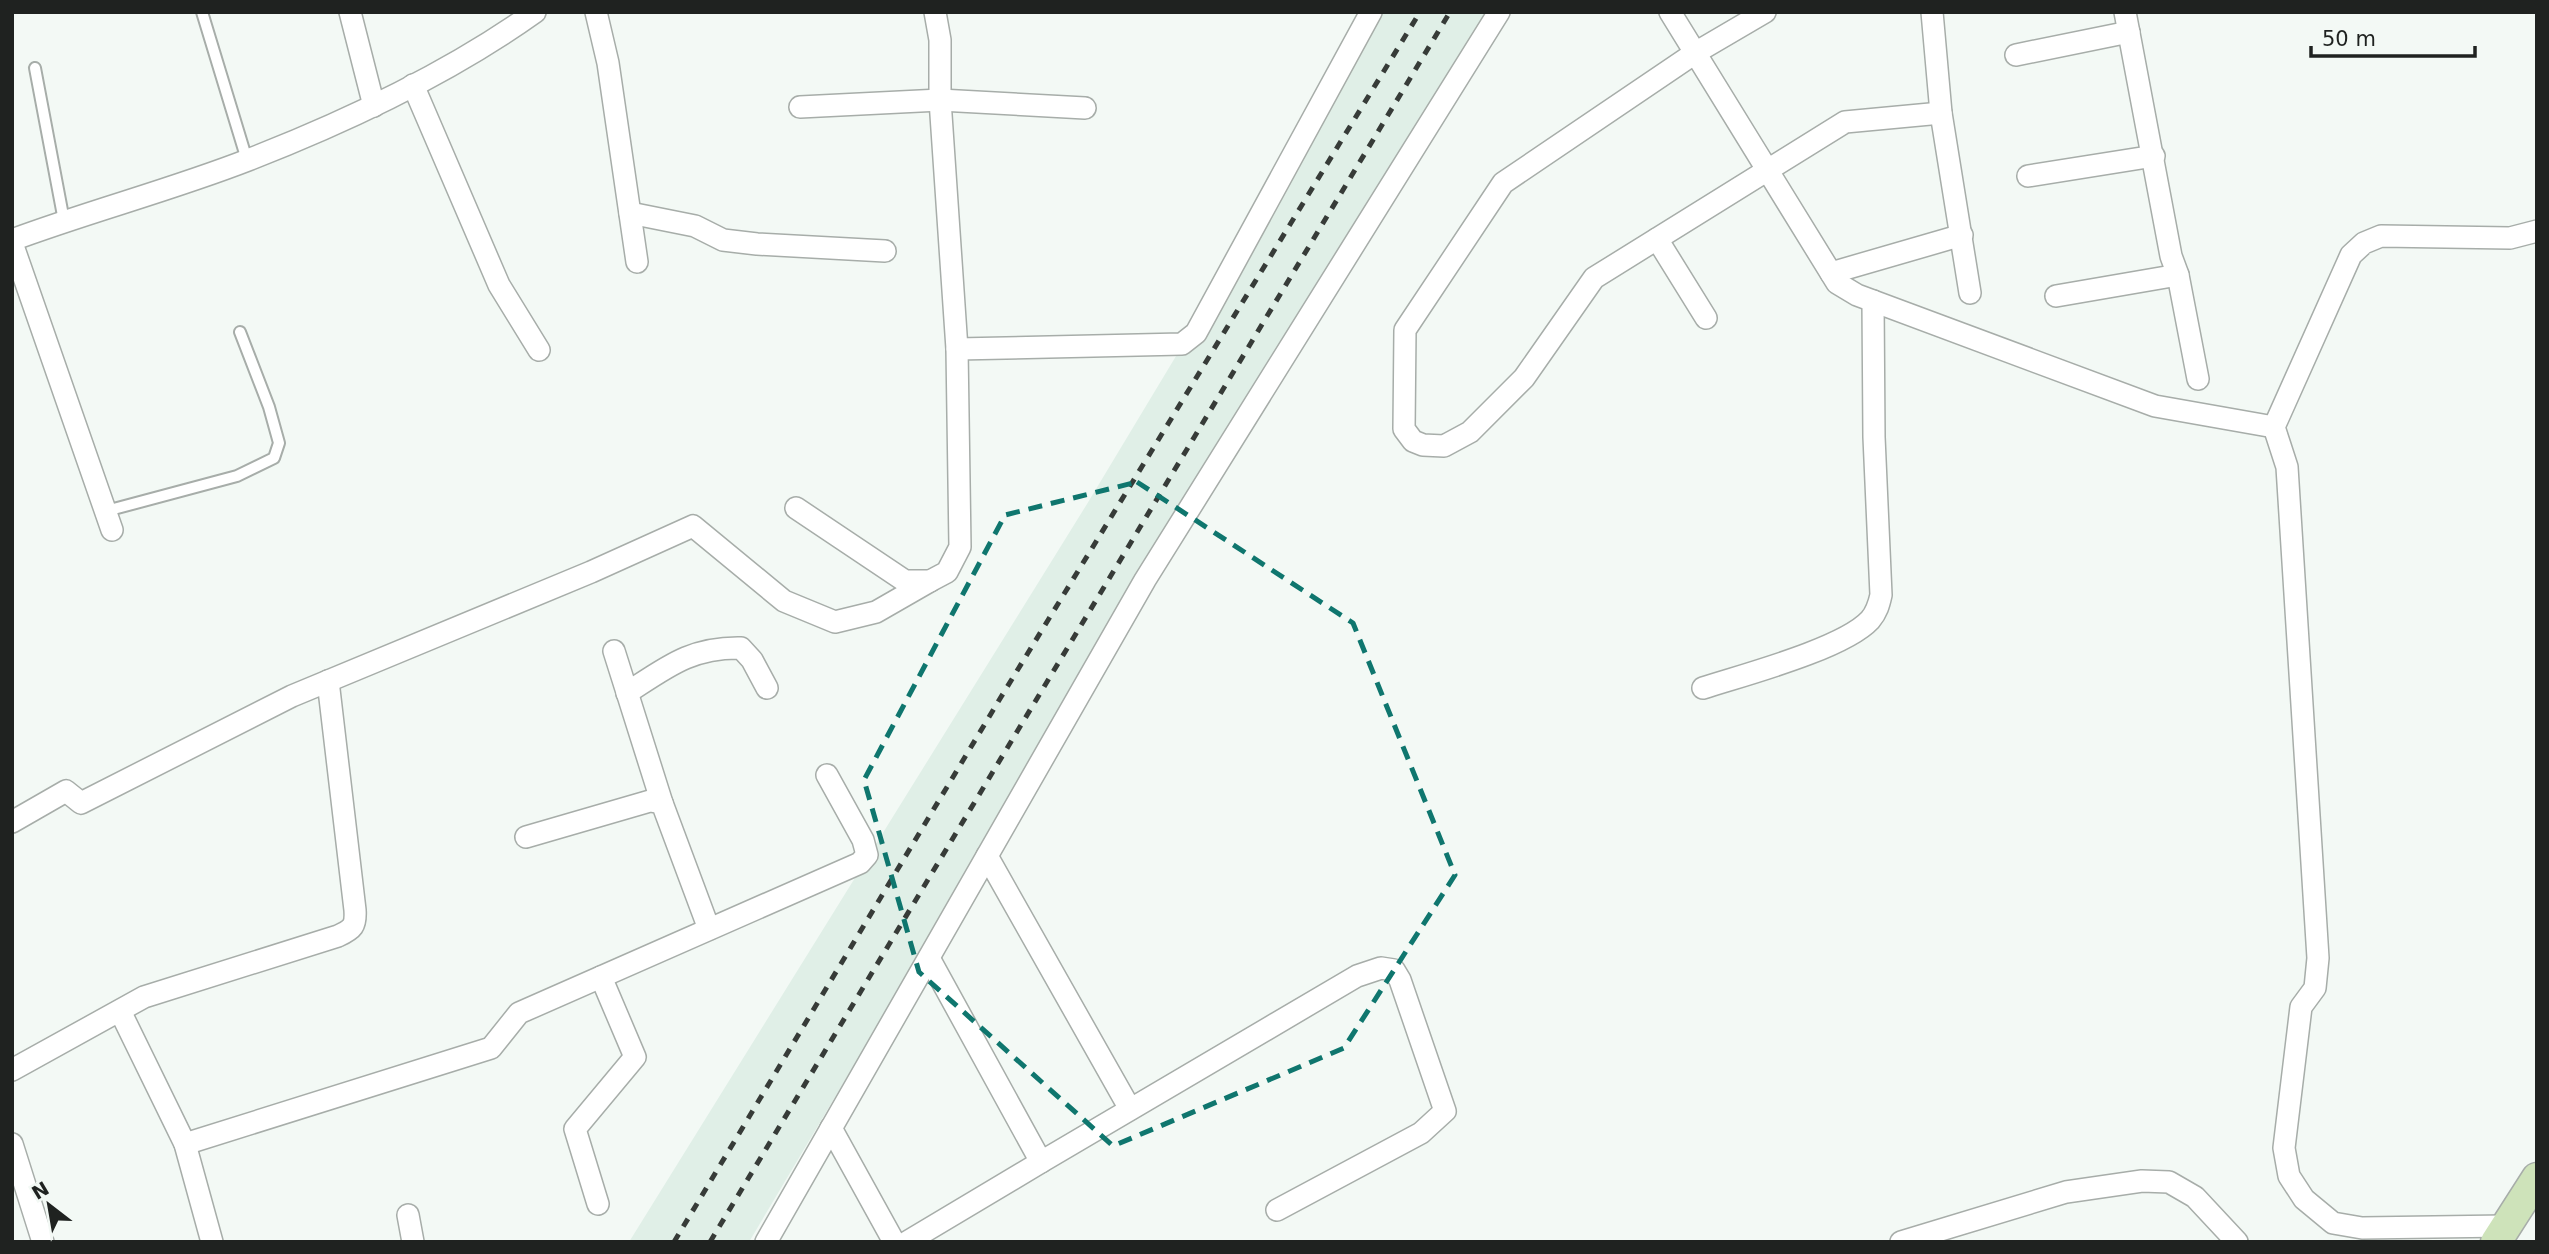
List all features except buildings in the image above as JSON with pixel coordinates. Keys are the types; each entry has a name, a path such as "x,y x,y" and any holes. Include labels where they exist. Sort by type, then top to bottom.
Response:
{"main road":[{"path":"2501,1234 2537,1178"}],"street":[{"path":"350,12 374,106"},
{"path":"109,520 12,242 64,220 247,160 374,106 500,37 535,12"},
{"path":"596,12 608,63 637,262"},
{"path":"12,822 66,791 81,803 292,696 591,572 694,526 784,601 835,622 876,611 947,572 960,547 957,349 940,100 940,40 935,12"},
{"path":"957,349 1182,344 1188,341 1196,333 1371,12"},
{"path":"766,1242 1144,580 1499,12"},
{"path":"1670,12 1838,282 1872,301 2155,406 2274,427"},
{"path":"1765,12 1695,53 1503,183 1405,330 1404,429 1413,441 1423,445 1444,446 1470,432 1524,378 1594,278 1845,122 1941,113"},
{"path":"1932,12 1941,113 1970,293"},
{"path":"2015,55 2127,22 2171,256 2178,275 2198,379"},
{"path":"413,85 499,285 540,350"},
{"path":"800,107 940,100 1086,108"},
{"path":"2028,176 2154,156"},
{"path":"630,213 695,226 723,240 885,251"},
{"path":"2501,1234 2362,1228 2333,1223 2304,1199 2289,1176 2284,1148 2301,1007 2315,988 2318,958 2287,467 2274,427 2351,255 2360,246 2381,236 2510,238 2537,232"},
{"path":"1831,273 1962,235"},
{"path":"1657,239 1706,318"},
{"path":"2056,296 2178,275"},
{"path":"1703,688 1828,646 1868,623 1876,613 1881,595 1874,437 1872,301"},
{"path":"796,509 905,581 930,581"},
{"path":"627,693 678,659 718,648 741,648 752,660 767,688"},
{"path":"614,651 663,803 709,929"},
{"path":"12,1070 144,997 338,936 353,928 356,923 355,910 328,681"},
{"path":"186,1144 491,1048 519,1013 860,863 867,855 863,840 827,775"},
{"path":"526,837 650,801 663,803"},
{"path":"987,856 1130,1110"},
{"path":"929,958 1041,1162"},
{"path":"906,1242 1357,976 1381,968 1394,970 1400,980 1445,1111 1421,1133 1277,1210"},
{"path":"598,1204 575,1129 635,1057 601,977"},
{"path":"120,1011 186,1144 212,1242"},
{"path":"831,1128 894,1242"},
{"path":"12,1144 43,1242"},
{"path":"1902,1242 2066,1192 2142,1181 2169,1182 2195,1197 2237,1242"},
{"path":"408,1215 413,1242"}],"lane":[{"path":"202,12 247,160"},
{"path":"34,68 64,220"},
{"path":"109,520 237,476 274,458 279,443 269,407 240,332"}],"highlighted area":[{"path":"1137,482 1353,623 1455,875 1344,1048 1113,1146 919,972 864,780 1005,515"}],"shaded area":[{"path":"1383,12 1487,12 749,1242 629,1242 1087,504"}],"railway":[{"path":"674,1242 1001,697 1420,12"},
{"path":"710,1242 1450,12"}]}
